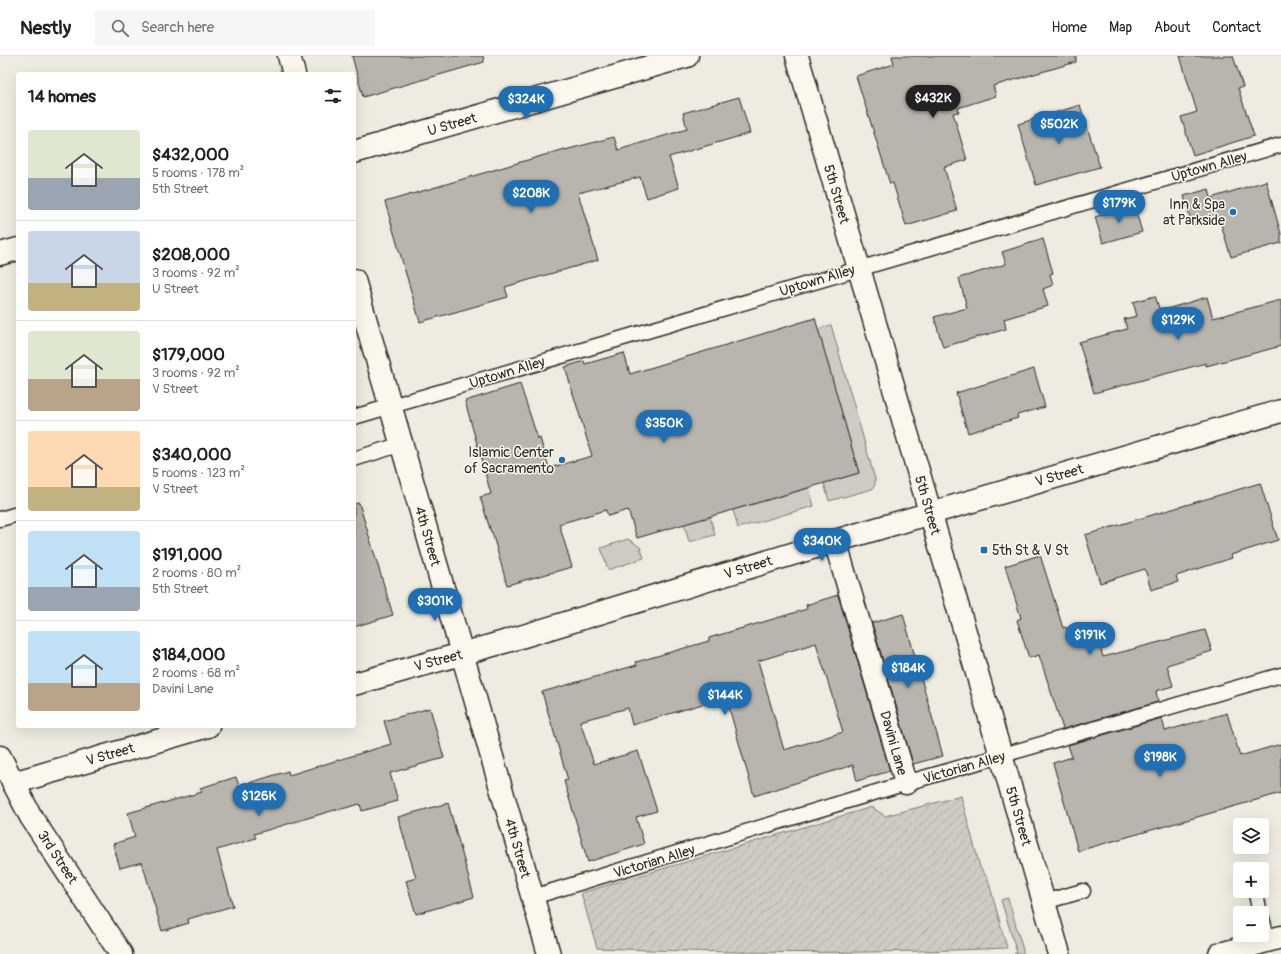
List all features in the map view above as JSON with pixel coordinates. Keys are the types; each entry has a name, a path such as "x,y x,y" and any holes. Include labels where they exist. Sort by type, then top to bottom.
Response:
{"street":[{"path":"289,56 293,72"},
{"name":"U Street","path":"356,151 688,56"},
{"name":"5th Street","path":"797,56 1059,954"},
{"path":"0,254 16,250"},
{"name":"4th Street","path":"356,287 550,954"},
{"name":"V Street","path":"356,683 462,654 930,512 1281,410"},
{"name":"Davini Lane","path":"835,541 906,783"},
{"name":"V Street","path":"13,783 201,728"},
{"name":"3rd Street","path":"0,758 31,817 121,954"},
{"path":"1220,954 1275,939"}],"lane":[{"name":"Uptown Alley","path":"356,416 1281,145"},
{"path":"356,458 402,444"},
{"path":"0,519 16,515"},
{"name":"Victorian Alley","path":"533,897 906,783 1281,675"},
{"path":"1044,902 1083,891"},
{"path":"1269,929 1275,939"}],"shaded area":[{"path":"831,325 875,479 875,485 872,489 829,501 824,483 859,473 818,329"},
{"path":"809,488 814,506 738,528 733,510"},
{"path":"710,517 715,535 689,542 684,524"},
{"path":"628,539 640,547 644,558 608,570 601,548"},
{"path":"961,796 980,867 988,879 1007,948 802,952 597,948 581,893 872,807 885,816"},
{"path":"1008,898 1023,954 1014,954 1017,953 1001,900"}],"building":[{"path":"352,56 483,56 484,62 363,97"},
{"path":"892,56 1076,56 1076,62 993,86 996,96 958,108 959,112 953,113 967,160 944,167 957,211 906,226 893,183 890,184 856,76 894,64"},
{"path":"1180,56 1233,56 1243,87 1238,88 1254,136 1193,155 1181,117 1197,112"},
{"path":"739,97 750,133 669,157 679,188 647,198 640,177 578,193 598,260 505,287 508,297 420,322 385,202 565,149 614,137 618,150 687,129 683,113"},
{"path":"1080,105 1100,167 1036,185 1018,124"},
{"path":"1266,181 1281,234 1281,243 1231,257 1219,218 1192,225 1184,196 1209,189 1211,198"},
{"path":"1134,205 1142,232 1103,243 1095,217"},
{"path":"1043,239 1053,273 1050,274 1053,285 1043,289 1048,306 1004,319 1006,329 943,347 934,317 967,308 959,278 1006,264 1002,252"},
{"path":"1155,296 1160,311 1207,297 1213,318 1281,300 1281,346 1206,366 1206,363 1094,393 1079,342 1127,329 1124,319 1137,316 1133,302"},
{"path":"815,318 859,473 637,538 628,510 608,516 606,510 559,524 572,567 507,585 492,532 480,497 491,494 465,401 520,384 538,439 540,438 549,468 592,456 565,367 584,361 585,364 624,353 630,374"},
{"path":"1034,369 1045,407 1017,415 1018,418 968,433 956,393"},
{"path":"1260,483 1278,540 1231,555 1232,558 1176,576 1178,582 1151,590 1145,569 1100,583 1085,535"},
{"path":"359,503 393,615 356,626 356,504"},
{"path":"1040,555 1063,628 1066,627 1068,634 1094,626 1103,657 1205,630 1212,651 1167,665 1173,686 1156,691 1158,702 1063,729 1039,655 1029,658 1017,620 1021,618 1005,566"},
{"path":"838,595 890,771 857,781 853,765 754,796 726,697 632,725 628,708 580,721 594,764 638,751 657,811 636,817 644,844 588,862 564,781 568,780 542,692 637,665 636,662 709,641 709,638 807,609 806,605","holes":["816,643 843,732 784,750 758,661"]},
{"path":"903,614 943,756 913,764 872,623"},
{"path":"430,708 444,758 390,773 398,801 362,811 360,804 338,809 254,834 256,838 217,850 233,906 188,919 189,923 162,931 142,862 120,868 113,844 135,837 128,813 202,792 200,788 236,777 239,786 288,771 289,775 391,744 384,721"},
{"path":"1227,713 1240,756 1281,744 1281,793 1078,851 1053,763 1072,757 1068,745 1162,718 1165,731"},
{"path":"448,803 474,897 416,914 406,881 416,878 398,817"}],"place":[{"name":"Inn & Spa at Parkside","path":"1233,212"},
{"name":"Islamic Center of Sacramento","path":"562,460"},
{"name":"5th St & V St","path":"984,550"}]}
